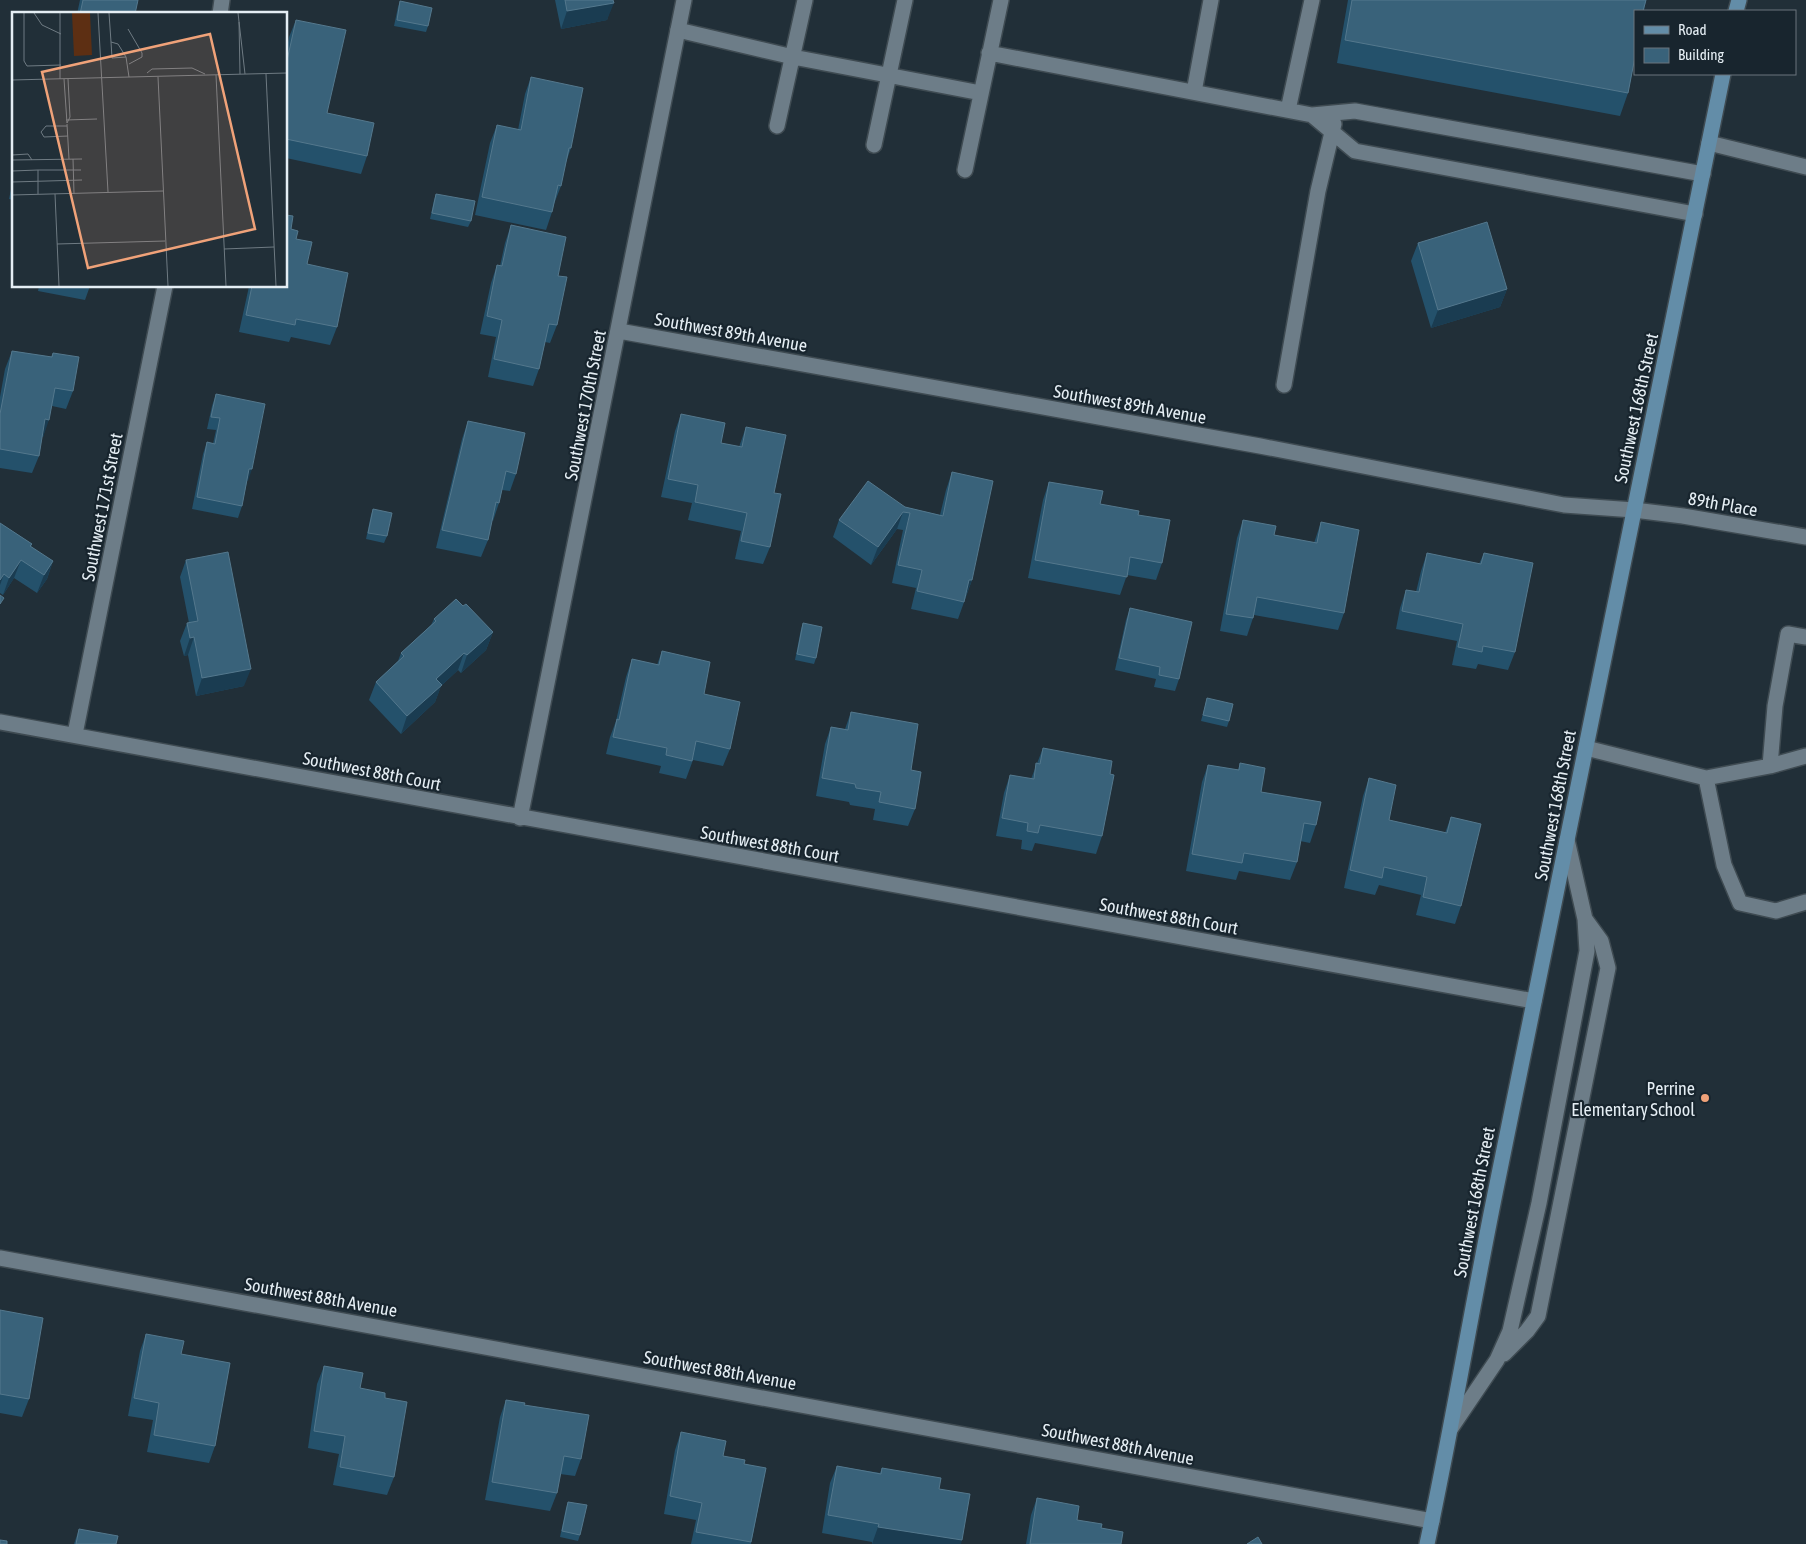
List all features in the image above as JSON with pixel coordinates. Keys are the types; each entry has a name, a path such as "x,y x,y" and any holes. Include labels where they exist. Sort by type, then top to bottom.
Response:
{"street":[{"name":"Southwest 170th Street","path":"520,818 684,0"},
{"path":"777,126 805,0"},
{"path":"874,145 904,0"},
{"path":"965,170 1001,0"},
{"path":"1194,92 1211,0"},
{"path":"1288,110 1312,0"},
{"path":"678,30 793,57 980,93"},
{"path":"989,54 1312,115 1355,111 1703,174"},
{"name":"Southwest 168th Street","path":"1427,1544 1534,1001 1723,75"},
{"path":"1284,385 1318,191 1336,113"},
{"path":"1312,115 1354,151 1694,214"},
{"path":"1709,143 1806,167"},
{"name":"Southwest 171st Street","path":"75,734 165,288"},
{"name":"Southwest 89th Avenue","path":"619,331 1260,446 1564,505 1634,510"},
{"name":"89th Place","path":"1634,510 1683,516 1806,537"},
{"path":"1770,766 1774,706 1788,634 1806,637"},
{"name":"Southwest 88th Court","path":"0,722 75,734 520,818 1534,1001"},
{"path":"1586,748 1706,778 1770,766 1806,756"},
{"path":"1706,778 1724,866 1740,903 1776,911 1806,902"},
{"path":"1451,1428 1497,1360 1510,1331 1539,1202 1587,951 1585,919 1567,840"},
{"path":"1497,1360 1527,1332 1538,1316 1550,1263 1608,968 1601,941 1585,919"},
{"name":"Southwest 88th Avenue","path":"0,1258 1432,1521"}],"building":[{"path":"83,0 138,0 135,12 80,12"},
{"path":"565,0 613,0 614,3 567,11"},
{"path":"1352,0 1646,0 1643,10 1634,10 1634,62 1628,93 1345,40"},
{"path":"400,1 432,8 428,26 397,20"},
{"path":"296,20 346,30 327,113 374,123 367,156 288,139 288,56"},
{"path":"531,77 583,88 571,148 569,148 561,186 558,185 552,212 482,197 497,125 521,130"},
{"path":"436,194 475,201 471,221 432,213"},
{"path":"288,215 293,216 291,229 298,231 296,239 312,242 307,264 348,273 337,327 296,319 295,325 246,315 252,288 288,288"},
{"path":"1487,222 1507,289 1438,310 1418,243"},
{"path":"511,225 566,237 558,276 567,277 557,325 549,324 539,369 494,359 502,320 487,316 497,265 502,266"},
{"path":"12,351 52,357 53,353 79,357 73,391 55,388 49,420 45,419 39,456 0,449 0,414"},
{"path":"216,394 265,404 252,469 249,469 242,506 197,497 207,442 215,444 220,418 211,417"},
{"path":"681,414 725,423 721,443 742,447 746,427 786,435 774,493 781,494 770,547 741,541 747,513 695,502 698,485 668,479"},
{"path":"468,421 525,433 516,474 506,471 499,503 496,502 488,540 442,530"},
{"path":"952,472 993,481 972,580 969,580 964,602 917,591 922,570 898,565 910,513 903,512 878,547 839,520 868,481 905,507 943,516"},
{"path":"1049,482 1103,491 1100,504 1139,511 1138,515 1170,520 1162,563 1130,557 1127,577 1035,560"},
{"path":"373,509 392,513 387,536 368,533"},
{"path":"1243,520 1276,526 1274,535 1317,543 1321,522 1359,530 1344,613 1257,597 1253,618 1226,614"},
{"path":"0,523 32,544 30,546 53,561 44,575 21,560 9,578 4,574 0,580"},
{"path":"228,552 251,669 202,678 194,637 190,638 187,623 198,621 186,560"},
{"path":"1427,553 1481,564 1484,553 1533,563 1515,652 1483,646 1482,652 1458,647 1463,624 1402,611 1406,590 1419,592"},
{"path":"0,595 4,598 0,604"},
{"path":"456,599 463,606 466,604 493,632 467,655 464,653 436,679 442,685 407,716 376,682 404,656 401,653 436,621 434,619"},
{"path":"1130,608 1192,622 1179,679 1159,675 1160,667 1119,658"},
{"path":"803,623 822,627 816,658 797,654"},
{"path":"662,651 710,662 704,694 740,702 730,749 696,741 692,761 666,755 667,748 613,737 617,719 619,720 632,659 659,665"},
{"path":"1207,698 1233,704 1229,721 1203,715"},
{"path":"851,712 918,724 911,770 921,772 915,809 879,802 881,792 856,788 855,784 822,778 831,727 848,730"},
{"path":"1043,748 1112,761 1110,774 1114,775 1102,836 1040,825 1038,833 1027,831 1028,823 1002,818 1010,775 1034,779 1036,763 1040,764"},
{"path":"1240,763 1265,768 1261,792 1321,802 1316,825 1304,823 1297,862 1244,853 1242,863 1192,854 1208,765 1239,770"},
{"path":"1369,778 1396,785 1389,820 1447,833 1451,817 1481,824 1461,906 1423,897 1427,877 1384,867 1382,878 1350,870"},
{"path":"0,1310 43,1318 29,1399 0,1394"},
{"path":"146,1334 184,1341 181,1354 230,1363 215,1446 154,1435 159,1403 134,1398"},
{"path":"324,1366 363,1373 360,1388 385,1393 385,1398 407,1402 394,1477 340,1467 345,1436 314,1431"},
{"path":"506,1400 525,1403 524,1405 589,1415 581,1459 564,1456 557,1493 492,1482"},
{"path":"681,1432 726,1441 723,1456 745,1460 744,1464 766,1468 751,1542 696,1532 702,1503 670,1496"},
{"path":"837,1466 881,1474 882,1468 941,1478 939,1489 970,1494 962,1540 878,1527 879,1524 828,1515"},
{"path":"1037,1498 1079,1506 1077,1520 1102,1524 1101,1528 1123,1532 1121,1544 1030,1544"},
{"path":"568,1502 587,1505 580,1535 562,1531"},
{"path":"79,1529 118,1536 116,1544 76,1544"},
{"path":"1258,1537 1262,1544 1247,1544"},
{"path":"0,1540 7,1541 7,1544 0,1544"}],"place":[{"name":"Perrine Elementary School","path":"1705,1098"}]}
